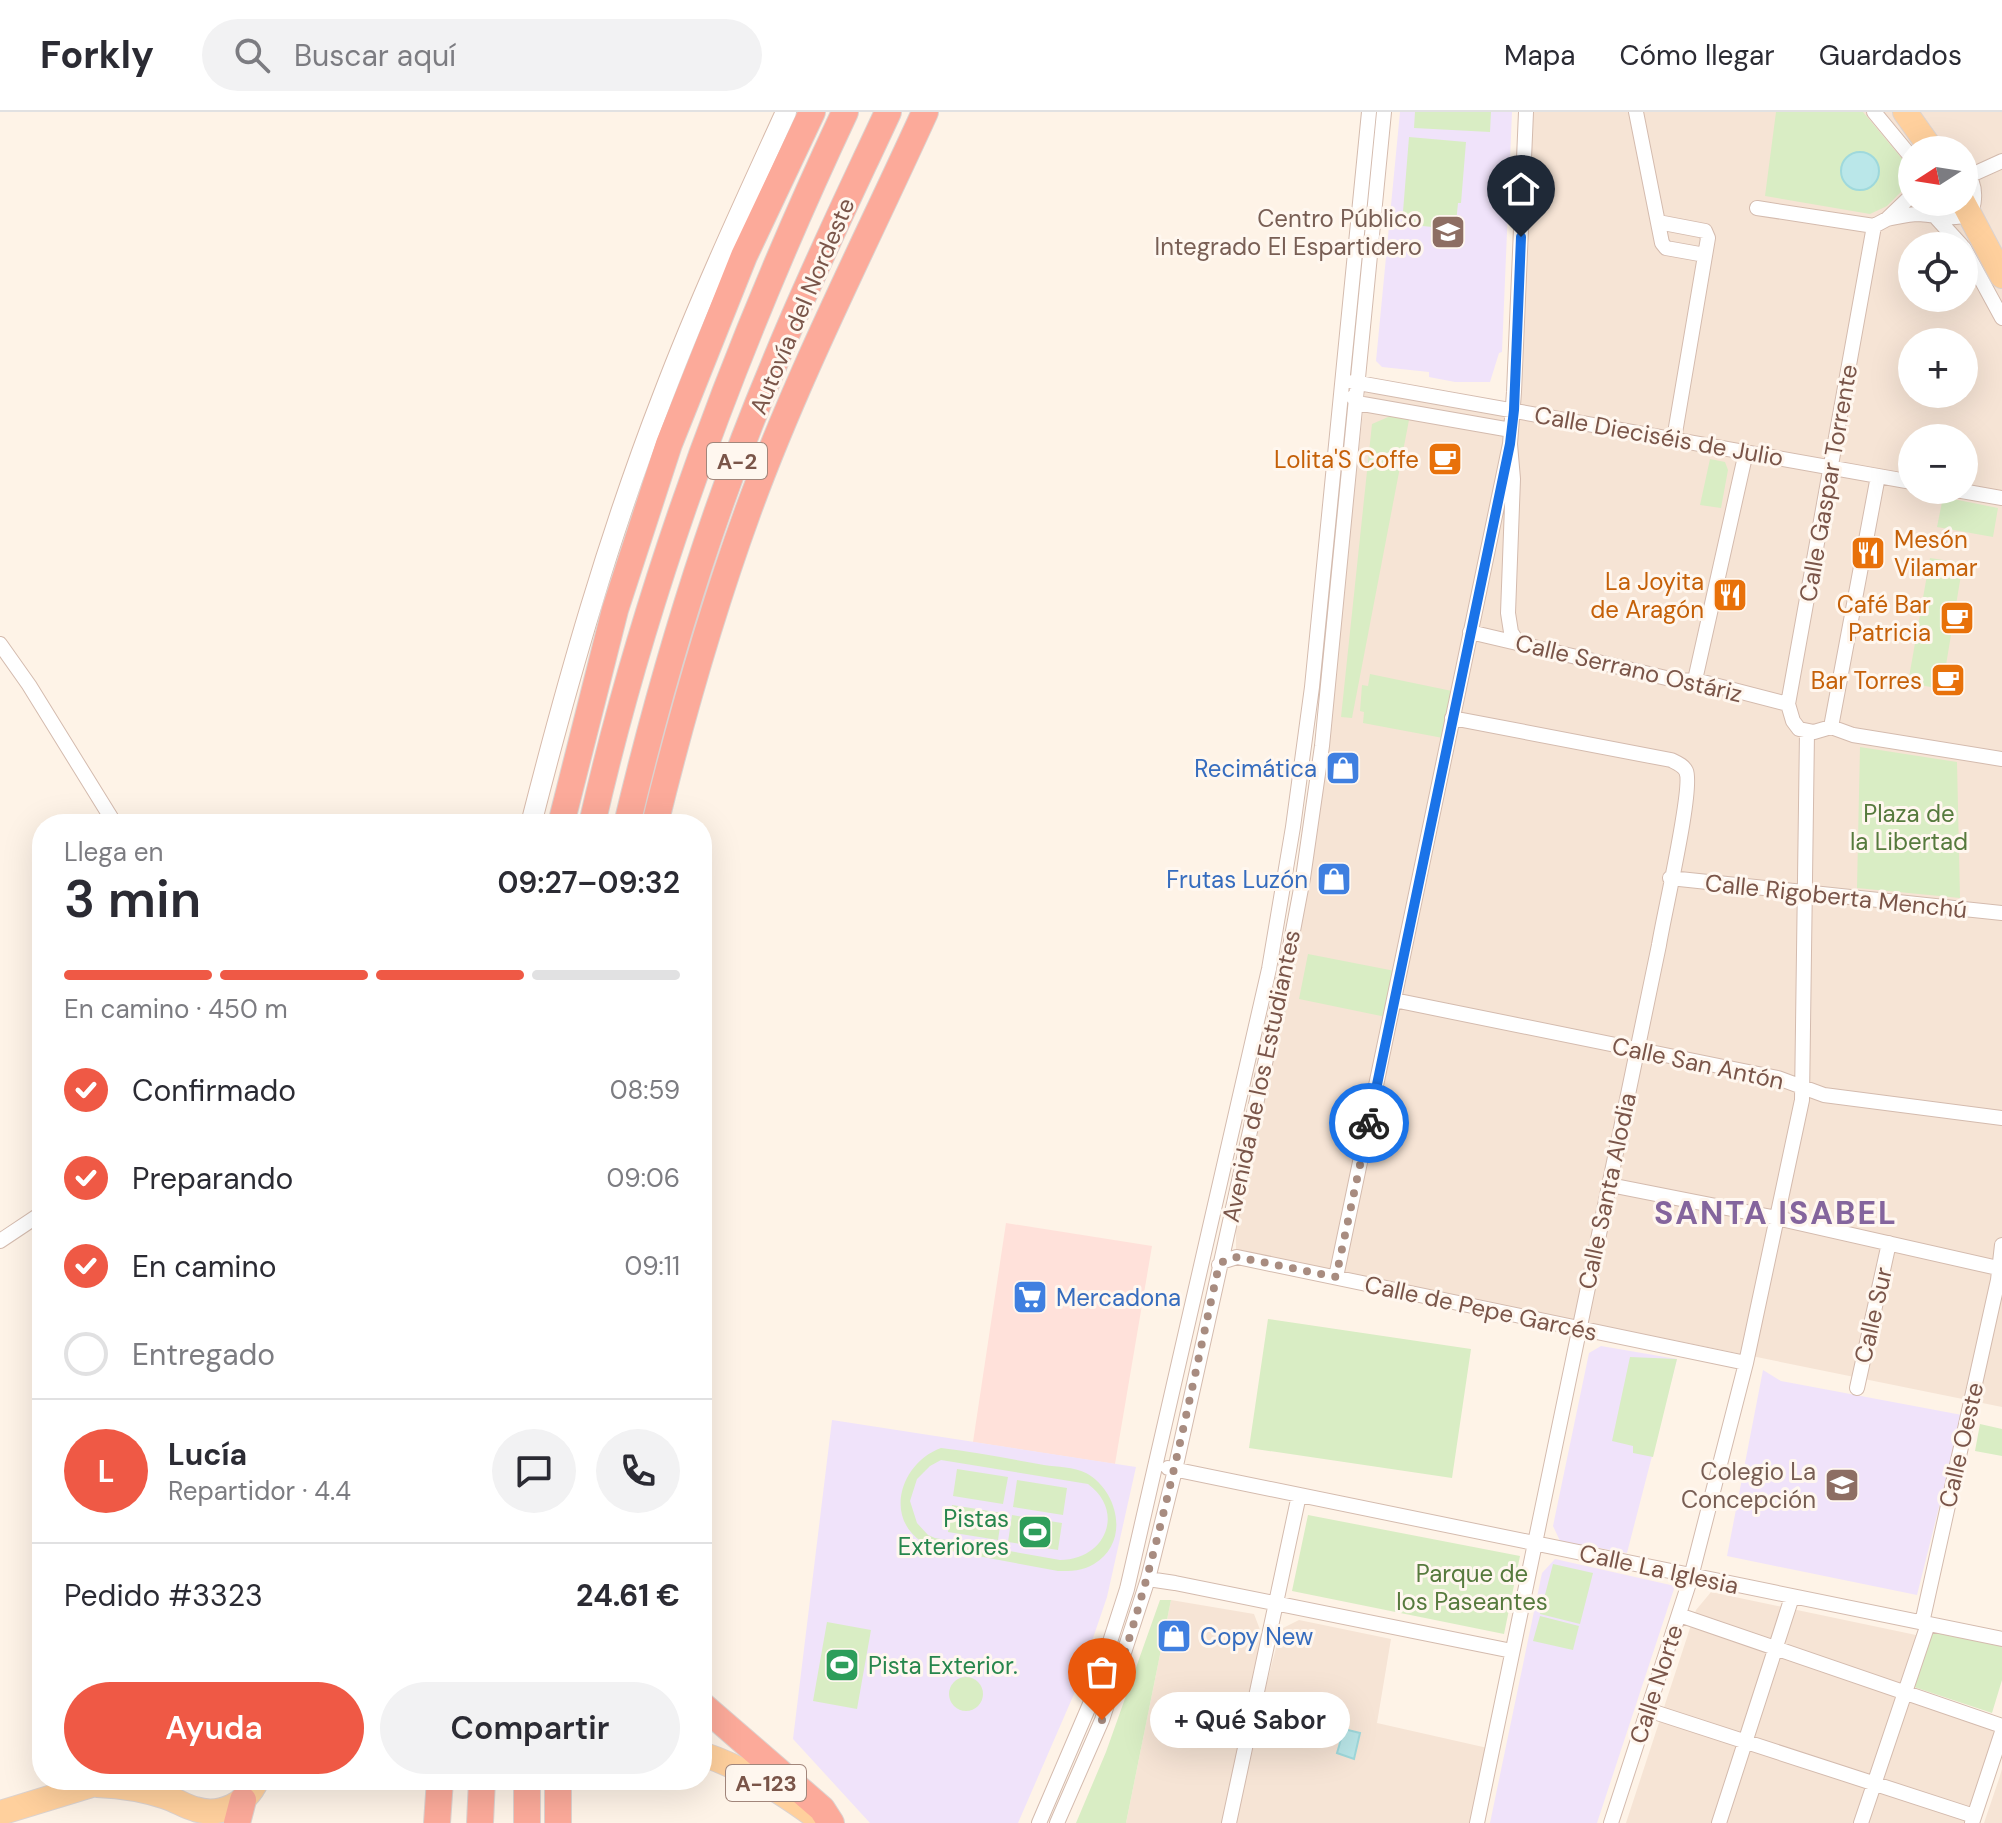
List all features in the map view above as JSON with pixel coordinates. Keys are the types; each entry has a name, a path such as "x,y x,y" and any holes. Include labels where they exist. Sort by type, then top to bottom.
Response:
{"highway":[{"path":"564,814 615,610 669,444 744,256 812,112"},
{"name":"Autovía del Nordeste","path":"595,814 643,637 689,489 741,348 789,231 845,112"},
{"name":"Autovía del Nordeste","path":"629,814 681,623 726,490 771,370 888,112"},
{"path":"657,814 707,632 749,509 799,386 925,112"},
{"path":"646,814 688,650 845,204"},
{"path":"575,814 662,525 689,489"},
{"path":"712,1714 822,1809 831,1823"},
{"path":"437,1823 439,1790"},
{"path":"447,1790 447,1823"},
{"path":"480,1823 482,1790"},
{"path":"527,1790 527,1823"},
{"path":"558,1790 558,1823"}],"main road":[{"path":"534,814 566,685 662,397 701,300 786,112"},
{"path":"1905,112 1922,136"},
{"path":"1971,216 2002,276"},
{"name":"A-123","path":"712,1758 769,1785 825,1823"},
{"path":"0,1813 74,1790"},
{"path":"141,1790 199,1811 215,1811 246,1801"},
{"path":"169,1790 177,1801"}],"street":[{"name":"Avenida de los Estudiantes","path":"1039,1823 1061,1777 1115,1630 1156,1465 1269,969 1291,841 1312,687 1369,112"},
{"name":"Avenida de los Estudiantes","path":"1057,1823 1119,1673 1148,1579 1175,1470 1303,878 1322,746 1360,383 1384,112"},
{"path":"1336,1277 1510,437 1514,410 1526,112"},
{"path":"1636,112 1662,243 1666,248 1705,255"},
{"path":"1874,112 1898,141"},
{"path":"1895,112 1905,136"},
{"path":"1978,169 2002,161"},
{"path":"1880,222 1898,207"},
{"path":"1757,208 1880,222 1906,216"},
{"path":"1936,216 1957,216"},
{"path":"1936,216 1950,232"},
{"path":"1658,222 1705,231 1708,238 1674,439"},
{"name":"Calle Gaspar Torrente","path":"1788,704 1880,222"},
{"path":"1978,274 2002,318"},
{"path":"1341,380 1360,383"},
{"path":"1341,380 1357,403"},
{"name":"Calle Dieciséis de Julio","path":"1360,383 1898,480"},
{"name":"Calle Dieciséis de Julio","path":"1357,403 1510,437"},
{"path":"1510,437 1513,479 1508,613 1511,632 1518,643"},
{"path":"1695,680 1746,452"},
{"name":"Calle Gaspar Torrente","path":"1831,727 1878,476"},
{"path":"1978,494 2002,498"},
{"name":"Calle Serrano Ostáriz","path":"1470,632 1679,681 1695,680 1788,704"},
{"path":"0,644 109,814"},
{"path":"1788,704 1796,726 1807,732 1831,727 1853,735 2002,759"},
{"name":"Calle Santa Alodia","path":"1452,718 1671,760 1681,764 1686,772 1687,789 1659,945 1477,1823"},
{"path":"1777,1218 1803,1087 1807,732"},
{"name":"Calle Rigoberta Menchú","path":"1670,878 2002,913"},
{"name":"Calle San Antón","path":"1394,1000 1778,1078 1824,1095 2002,1118"},
{"path":"1610,1185 2001,1268"},
{"name":"Calle Norte","path":"1611,1823 1691,1577 1746,1363 1777,1218"},
{"path":"0,1241 32,1220"},
{"name":"Calle Sur","path":"1857,1388 1889,1243"},
{"name":"Calle Oeste","path":"1861,1823 1906,1693 1925,1624 2001,1268 2002,1245"},
{"name":"Calle de Pepe Garcés","path":"1219,1265 1237,1257 1746,1363"},
{"name":"Calle La Iglesia","path":"1156,1465 2002,1639"},
{"path":"1229,1823 1299,1495"},
{"path":"1148,1579 1512,1651"},
{"path":"1719,1823 1792,1597"},
{"path":"1648,1710 1973,1820 2002,1729 1679,1615"},
{"path":"1061,1777 1069,1799"}],"shaded area":[{"name":"Centro Público Integrado El Espartidero","path":"1400,112 1512,112 1502,352 1499,353 1490,382 1455,382 1429,377 1429,372 1382,367 1376,361"},
{"path":"1524,112 2002,112 2002,1407 1236,1251 1236,1224 1330,713 1365,393 1510,404"},
{"path":"1006,1223 1152,1246 1115,1464 973,1442"},
{"path":"1601,1346 1677,1359 1627,1553 1560,1541 1553,1526 1589,1353"},
{"name":"Colegio La Concepción","path":"1763,1370 1781,1381 1962,1415 1917,1595 1727,1556"},
{"path":"832,1420 1136,1467 1107,1597 1074,1694 1018,1823 870,1823 793,1739"},
{"path":"1555,1559 1675,1586 1597,1823 1490,1823 1542,1573"},
{"path":"1711,1592 1916,1635 1906,1693 2002,1726 1970,1823 1626,1823 1696,1610"},
{"path":"1171,1600 1254,1614 1267,1648 1229,1823 1126,1823"},
{"path":"1299,1620 1391,1639 1377,1723 1492,1749 1475,1823 1230,1823 1281,1629"},
{"path":"2002,1769 2002,1823 1984,1823 1999,1779"}],"green space":[{"path":"1415,112 1491,112 1490,132 1414,128"},
{"path":"1776,112 1863,112 1898,154 1898,195 1887,206 1870,214 1765,196"},
{"path":"1409,137 1466,142 1461,203 1458,203 1453,229 1402,224"},
{"path":"1402,411 1409,420 1352,718 1341,717 1372,424"},
{"path":"1710,459 1725,462 1728,470 1721,508 1700,505"},
{"path":"1942,504 1978,504 1998,508 1993,537 1937,527"},
{"path":"1930,558 1963,563 1942,689 1908,683"},
{"path":"1370,674 1452,691 1443,738 1363,723 1364,712 1360,711 1362,685 1368,686"},
{"name":"Plaza de la Libertad","path":"1860,747 1957,762 1960,898 1857,888"},
{"path":"1308,954 1395,971 1386,1017 1299,999"},
{"path":"1268,1319 1471,1349 1452,1478 1249,1448"},
{"path":"1630,1357 1677,1359 1653,1457 1633,1453 1633,1446 1612,1441"},
{"path":"1980,1424 2002,1429 2002,1456 1975,1451"},
{"path":"941,1448 1086,1473 1097,1481 1113,1504 1116,1531 1113,1543 1094,1564 1077,1570 1058,1571 940,1549 924,1543 910,1531 901,1505 902,1490 908,1477 927,1455","holes":["941,1460 1088,1484 1100,1495 1106,1508 1108,1520 1105,1532 1089,1552 1060,1560 935,1538 917,1523 910,1501 917,1479"]},
{"path":"957,1469 1008,1477 1003,1504 953,1496"},
{"path":"1017,1480 1067,1488 1063,1515 1013,1507"},
{"path":"952,1505 1002,1513 998,1540 948,1532"},
{"name":"Pistas Exteriores","path":"1012,1515 1062,1523 1058,1550 1008,1542"},
{"name":"Parque de los Paseantes","path":"1308,1515 1520,1556 1504,1634 1292,1591"},
{"path":"1553,1564 1593,1573 1580,1624 1540,1614"},
{"path":"1160,1600 1171,1600 1126,1823 1076,1823 1106,1752"},
{"path":"1540,1616 1579,1626 1573,1650 1533,1641"},
{"name":"Pista Exterior.","path":"827,1622 871,1630 857,1709 813,1701"},
{"path":"1933,1631 2002,1644 2002,1680 1992,1713 1914,1687"},
{"path":"966,1677 978,1682 983,1694 978,1706 966,1711 954,1706 949,1694 954,1682"}],"water":[{"path":"1860,152 1873,158 1879,171 1873,184 1860,190 1847,184 1841,171 1847,158"},
{"path":"1344,1729 1360,1733 1354,1759 1337,1753"}],"way so far":[{"path":"1102,1720 1148,1579 1219,1265 1237,1257 1336,1277 1369,1123"}],"place":[{"name":"Centro Público Integrado El Espartidero","path":"1448,232"},
{"name":"Lolita'S Coffe","path":"1445,459"},
{"name":"Mesón Vilamar","path":"1868,553"},
{"name":"La Joyita de Aragón","path":"1730,595"},
{"name":"Café Bar Patricia","path":"1957,618"},
{"name":"Bar Torres","path":"1948,680"},
{"name":"Recimática","path":"1343,768"},
{"name":"Frutas Luzón","path":"1334,879"},
{"name":"Mercadona","path":"1030,1297"},
{"name":"Colegio La Concepción","path":"1842,1485"},
{"name":"Pistas Exteriores","path":"1035,1532"},
{"name":"Copy New","path":"1174,1636"},
{"name":"Pista Exterior.","path":"842,1665"},
{"name":"+ Qué Sabor","path":"1102,1720"}],"district":[{"name":"SANTA ISABEL","path":"1776,1213"}],"route":[{"path":"1369,1123 1510,444 1521,237"}]}
